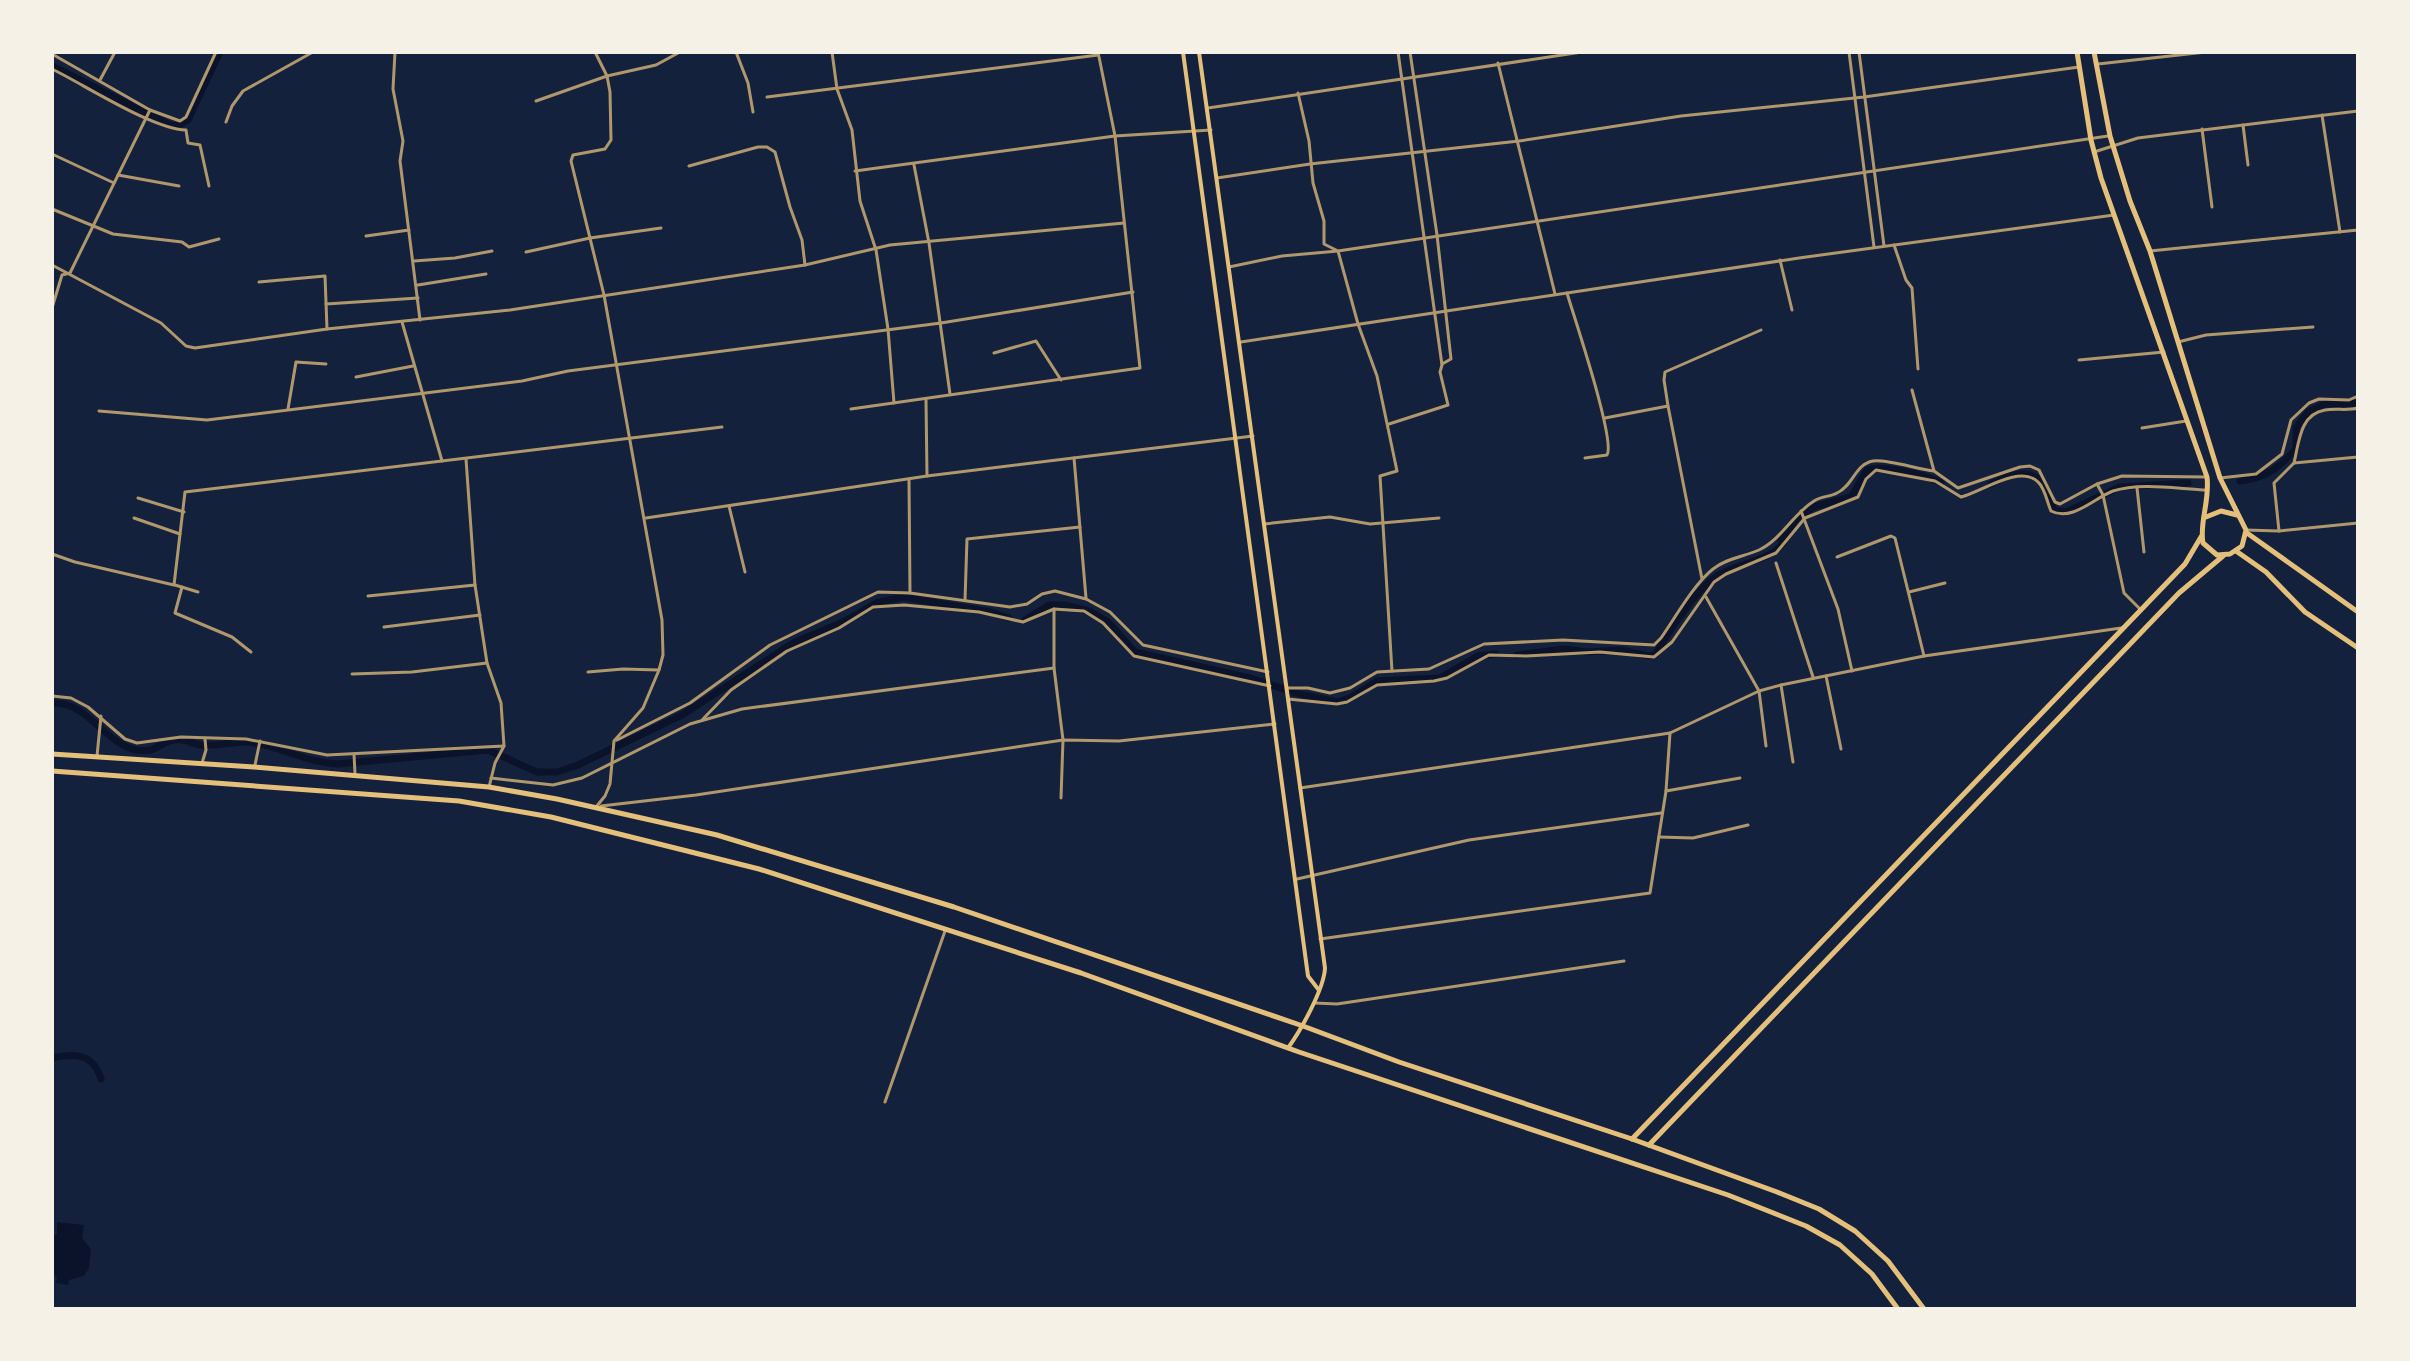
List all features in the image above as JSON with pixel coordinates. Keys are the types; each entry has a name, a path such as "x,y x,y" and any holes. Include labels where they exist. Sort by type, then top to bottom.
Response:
{"highway":[{"path":"1632,1139 2185,564 2202,536 2209,491 2207,477 2094,152 2077,52"},
{"path":"2094,52 2112,144 2150,251 2220,478 2246,531 2358,612"},
{"path":"2206,517 2228,511 2241,518"},
{"path":"1649,1145 2179,593 2224,556 2242,546 2246,531"},
{"path":"2202,536 2207,548 2224,556"},
{"path":"2236,551 2266,572 2305,612 2358,648"},
{"path":"52,754 355,772 489,787 596,807 717,835 954,907 1303,1026 1399,1062 1632,1139 1819,1209 1855,1231 1888,1261 1924,1309"},
{"path":"52,771 459,801 536,814 759,869 946,927 1288,1048 1728,1195 1806,1226 1840,1245 1872,1274 1898,1309"}],"main road":[{"path":"1183,52 1308,976 1318,989"},
{"path":"1199,52 1325,968 1325,978 1303,1026 1288,1048"}],"street":[{"path":"100,80 115,52"},
{"path":"52,53 149,111 180,121 186,117 216,52"},
{"path":"226,122 232,106 243,91 313,52"},
{"path":"395,52 393,89 403,141 400,161 420,320"},
{"path":"595,52 607,76 611,140 605,149 571,158 604,295 631,439 662,620 663,655 643,708 614,741 613,762 605,796 596,807"},
{"path":"536,101 607,76 656,65 680,52"},
{"path":"736,52 748,83 753,112"},
{"path":"832,52 837,89 852,130 860,201 876,250 888,329 894,403"},
{"path":"1064,52 1068,58"},
{"path":"1389,424 1448,405 1440,372 1442,365 1398,52"},
{"path":"1410,52 1437,235 1451,359 1442,365"},
{"path":"1208,108 1582,52"},
{"path":"1849,52 1874,247"},
{"path":"1859,52 1884,246"},
{"path":"2096,64 2206,52"},
{"path":"767,97 1098,54 1115,136 1140,368 851,409"},
{"path":"1498,63 1555,294"},
{"path":"1217,178 2079,67"},
{"path":"52,69 147,119 186,130 188,143 199,144 209,186"},
{"path":"1298,93 1324,221 1324,244 1338,251 1358,324 1377,376 1397,471 1380,475 1392,672"},
{"path":"70,273 149,111"},
{"path":"2094,152 2138,138 2358,111"},
{"path":"2322,115 2340,232"},
{"path":"2243,124 2248,165"},
{"path":"2202,129 2212,207"},
{"path":"855,171 1115,136 1211,130"},
{"path":"1229,267 1282,256 1338,251 2110,136"},
{"path":"689,166 758,147 767,147 775,152 802,240 805,265"},
{"path":"52,154 114,183"},
{"path":"914,164 929,243 950,394"},
{"path":"118,175 179,186"},
{"path":"52,209 92,227 141,238 182,242 187,247 219,239"},
{"path":"1241,342 1780,260 2114,215"},
{"path":"52,265 161,323 186,346 195,348 327,329 510,310 805,265 890,245 1124,223"},
{"path":"526,252 590,238 661,228"},
{"path":"366,236 409,230"},
{"path":"2150,251 2358,230"},
{"path":"1894,245 1906,280 1912,288 1918,369"},
{"path":"414,261 492,251"},
{"path":"1780,260 1792,310"},
{"path":"52,308 62,275 70,273"},
{"path":"417,285 486,274"},
{"path":"259,282 325,276 327,329"},
{"path":"99,411 207,420 522,381 617,365 941,323 1133,292"},
{"path":"1567,293 1604,418 1610,453 1585,458"},
{"path":"326,304 418,298"},
{"path":"402,322 442,461"},
{"path":"2178,342 2206,335 2313,327"},
{"path":"1702,579 1668,406 1665,372 1761,330"},
{"path":"994,353 1036,341 1061,380"},
{"path":"2079,360 2164,352"},
{"path":"288,409 296,362 326,364"},
{"path":"356,377 413,366"},
{"path":"1912,390 1934,471"},
{"path":"2220,478 2256,474 2282,454 2291,420 2309,403 2319,399 2349,400 2358,396"},
{"path":"926,398 927,476"},
{"path":"1604,418 1668,406"},
{"path":"2279,531 2274,483 2294,463 2301,432 2309,417 2324,410 2358,408"},
{"path":"2142,428 2188,421"},
{"path":"174,585 185,492 722,427"},
{"path":"645,518 927,476 1253,436"},
{"path":"2294,463 2358,457"},
{"path":"1074,458 1086,599"},
{"path":"466,459 475,585 487,663 501,703 504,746 495,763 489,787"},
{"path":"1287,688 1308,688 1330,693 1350,688 1377,672 1429,669 1484,644 1563,640 1654,645 1702,579 1735,557 1759,550 1775,540 1801,511 1816,499 1848,486 1857,471 1870,461 1934,471 1958,488 2030,466 2039,470 2055,502 2060,504 2097,484 2122,476 2207,477"},
{"path":"1288,699 1337,704 1347,702 1377,685 1447,678 1489,655 1516,657 1600,652 1654,657 1672,642 1714,582 1776,553 1805,518 1858,497 1866,479 1876,470 1935,481 1961,497 2015,477 2034,479 2040,484 2051,511 2058,515 2076,511 2119,489 2209,491"},
{"path":"1993,476 1996,483"},
{"path":"909,479 910,593"},
{"path":"2097,484 2103,495 2124,593 2141,610"},
{"path":"2137,488 2144,552"},
{"path":"138,498 184,512"},
{"path":"729,506 745,572"},
{"path":"1801,511 1838,609 1852,671"},
{"path":"1264,524 1330,517 1370,524 1439,518"},
{"path":"134,518 180,534"},
{"path":"2246,531 2358,523"},
{"path":"965,600 967,539 1080,527"},
{"path":"1837,557 1893,536 1924,656"},
{"path":"52,554 198,592"},
{"path":"1776,563 1813,678"},
{"path":"1909,592 1945,583"},
{"path":"368,596 475,585"},
{"path":"182,587 175,613 232,637 251,652"},
{"path":"614,741 690,703 770,645 870,595 910,593 1018,606 1055,591 1086,599 1110,612 1143,645 1268,672"},
{"path":"1706,597 1759,691 1766,746"},
{"path":"703,719 731,690 787,651 839,628 873,607 904,605 979,612 1023,622 1054,609 1084,611 1103,623 1134,656 1270,686"},
{"path":"1054,609 1054,668 1063,740 1061,798"},
{"path":"384,627 480,615"},
{"path":"1300,788 1670,733 1759,691 1781,685 1924,656 2124,628"},
{"path":"352,674 412,672 487,663"},
{"path":"491,778 553,785 582,778 703,719 742,709 1054,668"},
{"path":"588,672 659,670"},
{"path":"1826,676 1841,749"},
{"path":"1781,685 1793,762"},
{"path":"52,696 71,698 101,716 125,739 137,743 181,737 205,741 260,742 301,752 354,757 504,746"},
{"path":"97,757 101,716"},
{"path":"596,807 1063,740 1119,741 1275,724"},
{"path":"1320,939 1650,893 1666,791 1670,733"},
{"path":"201,764 206,750 205,741"},
{"path":"254,767 260,742"},
{"path":"354,757 355,772"},
{"path":"1666,791 1740,778"},
{"path":"1297,879 1469,840 1661,813"},
{"path":"1659,837 1693,838 1748,825"},
{"path":"885,1102 946,927"},
{"path":"1313,1003 1356,1002 1624,961"}],"water":[{"path":"57,1222 84,1225 82,1238 91,1249 89,1268 84,1276 69,1280 68,1285 56,1283 57,1277 52,1273 52,1237 57,1234"}],"waterway":[{"path":"52,66 177,126 188,120 220,52"},
{"path":"2240,481 2265,475 2290,456 2296,449 2296,428 2308,412 2325,404 2358,403"},
{"path":"1517,655 1565,649 1587,652 1620,650 1655,655 1683,612 1709,582 1725,571 1777,549 1797,518 1813,507 1851,497 1867,470 1882,468 1904,471 1941,483"},
{"path":"1991,484 2012,475 2033,476 2044,486 2054,510 2066,512 2120,487 2188,483"},
{"path":"52,703 75,709 125,746 143,751 178,740 200,745 249,742 315,761 338,764 488,750 537,772 557,772 682,715 793,643 843,622 876,603 903,597 1009,618"},
{"path":"1025,620 1049,605 1089,611 1107,621 1135,652 1337,702 1350,698 1377,681 1440,678 1478,656 1496,654"},
{"path":"52,1058 82,1057 93,1064 101,1079"}]}
